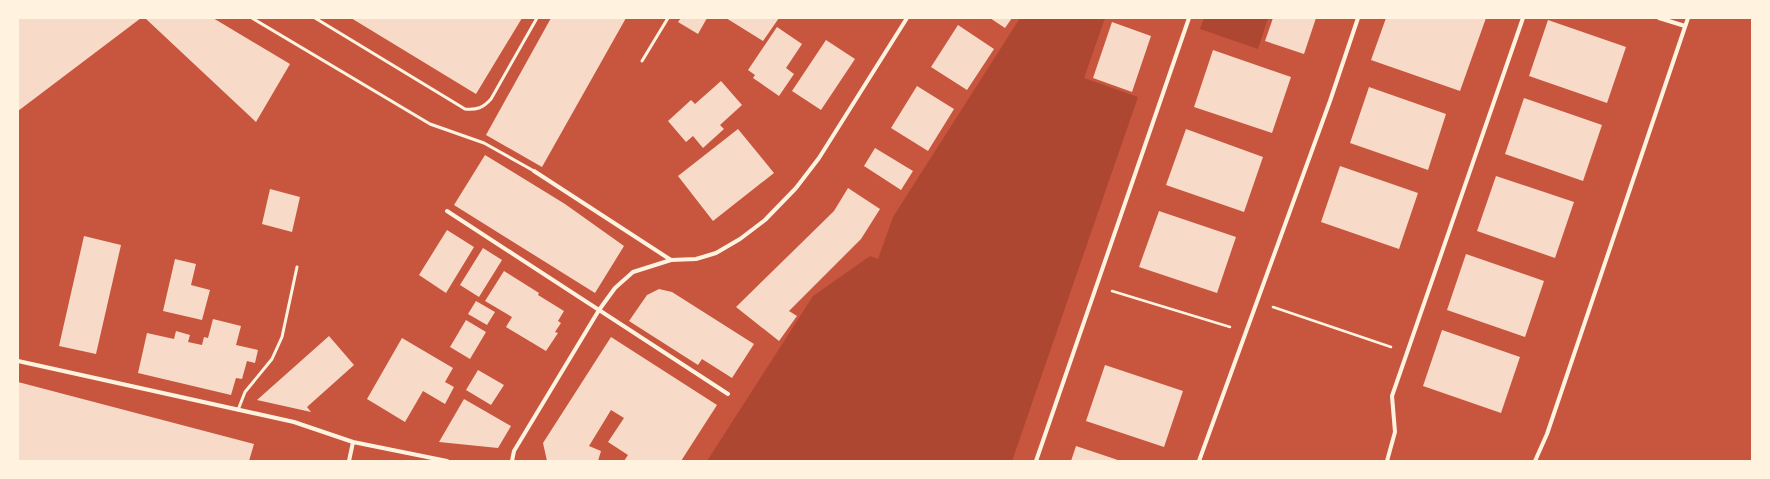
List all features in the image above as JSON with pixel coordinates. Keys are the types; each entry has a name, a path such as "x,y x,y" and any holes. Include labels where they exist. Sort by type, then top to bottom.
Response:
{"street":[{"path":"512,461 514,451 598,310 615,288 633,272 671,260 696,259 716,253 740,239 765,220 796,188 818,158 907,18"},
{"path":"1036,461 1189,18"},
{"path":"1199,461 1330,101 1358,18"},
{"path":"1387,461 1395,432 1392,396 1524,18"},
{"path":"1659,18 1685,26"},
{"path":"1535,461 1547,434 1688,18"},
{"path":"534,171 671,260"},
{"path":"447,211 728,394"},
{"path":"18,361 294,422 353,442 447,461"},
{"path":"349,461 353,442"}],"lane":[{"path":"252,18 430,124 484,143 534,171"},
{"path":"314,18 465,109 473,110 480,109 491,99 537,18"},
{"path":"642,61 668,18"},
{"path":"238,410 245,392 272,359 282,337 297,267"}],"path":[{"path":"1096,286 1246,332"},
{"path":"1257,302 1407,352"}],"shaded area":[{"path":"1020,18 1105,18 1084,78 1138,97 1012,461 707,461 813,296 870,256 878,259 893,217"},
{"path":"1204,18 1268,18 1258,49 1200,29"}],"building":[{"path":"18,18 141,18 18,111"},
{"path":"145,18 213,18 290,64 256,122"},
{"path":"351,18 522,18 476,94"},
{"path":"551,18 626,18 542,167 486,135"},
{"path":"681,18 707,18 698,34 678,22"},
{"path":"726,18 779,18 763,41"},
{"path":"990,18 1012,18 1005,28"},
{"path":"1273,18 1316,18 1304,54 1265,41"},
{"path":"1386,18 1486,18 1460,91 1371,60"},
{"path":"1548,20 1626,47 1607,103 1529,76"},
{"path":"1112,22 1151,36 1132,92 1093,78"},
{"path":"958,25 994,49 967,90 931,67"},
{"path":"777,27 802,44 786,68 794,74 779,96 753,78 755,75 748,70"},
{"path":"826,40 855,59 821,110 792,91"},
{"path":"1213,50 1291,77 1272,133 1194,107"},
{"path":"721,81 742,105 720,125 724,129 703,148 693,136 686,142 668,121 691,100 695,104"},
{"path":"917,86 954,109 928,151 891,128"},
{"path":"1369,87 1446,114 1428,170 1350,143"},
{"path":"1524,98 1602,125 1583,181 1505,154"},
{"path":"738,129 774,173 713,221 678,176"},
{"path":"1186,129 1263,157 1244,212 1166,185"},
{"path":"875,148 913,171 901,190 864,166"},
{"path":"485,155 565,204 624,246 595,293 454,205"},
{"path":"1340,166 1418,193 1399,249 1321,222"},
{"path":"1496,176 1574,202 1555,258 1477,231"},
{"path":"848,188 880,209 861,239 789,311 797,316 779,341 736,307 834,211"},
{"path":"270,189 300,197 292,232 262,224"},
{"path":"1159,211 1236,237 1217,293 1139,267"},
{"path":"447,230 474,247 446,293 419,275"},
{"path":"84,236 121,245 96,354 59,346"},
{"path":"483,248 502,260 479,297 460,285"},
{"path":"1466,254 1544,281 1525,337 1447,310"},
{"path":"175,259 196,264 191,285 210,290 202,320 163,311"},
{"path":"504,271 564,311 558,321 561,323 555,332 558,333 546,351 506,327 512,317 485,301"},
{"path":"659,289 672,292 754,344 732,378 702,359 698,365 629,321 647,295"},
{"path":"476,301 495,312 487,325 468,314"},
{"path":"213,319 241,326 236,345 258,350 255,363 247,361 242,379 236,378 231,395 138,373 147,333 174,339 176,331 190,335 188,342 202,345 204,337 208,338"},
{"path":"466,320 486,332 470,359 450,347"},
{"path":"1442,330 1520,357 1501,413 1423,386"},
{"path":"329,336 354,365 307,407 311,412 257,400"},
{"path":"611,337 717,405 681,461 624,461 628,455 608,442 624,418 611,410 589,446 601,451 598,461 547,461 543,443"},
{"path":"402,338 453,368 445,382 454,387 445,404 423,391 405,422 367,399"},
{"path":"1105,365 1183,391 1164,447 1086,421"},
{"path":"478,370 504,385 491,405 466,390"},
{"path":"18,382 254,444 249,461 18,461"},
{"path":"464,399 511,426 498,448 439,442"},
{"path":"1076,446 1115,459 1120,461 1071,461"}]}
